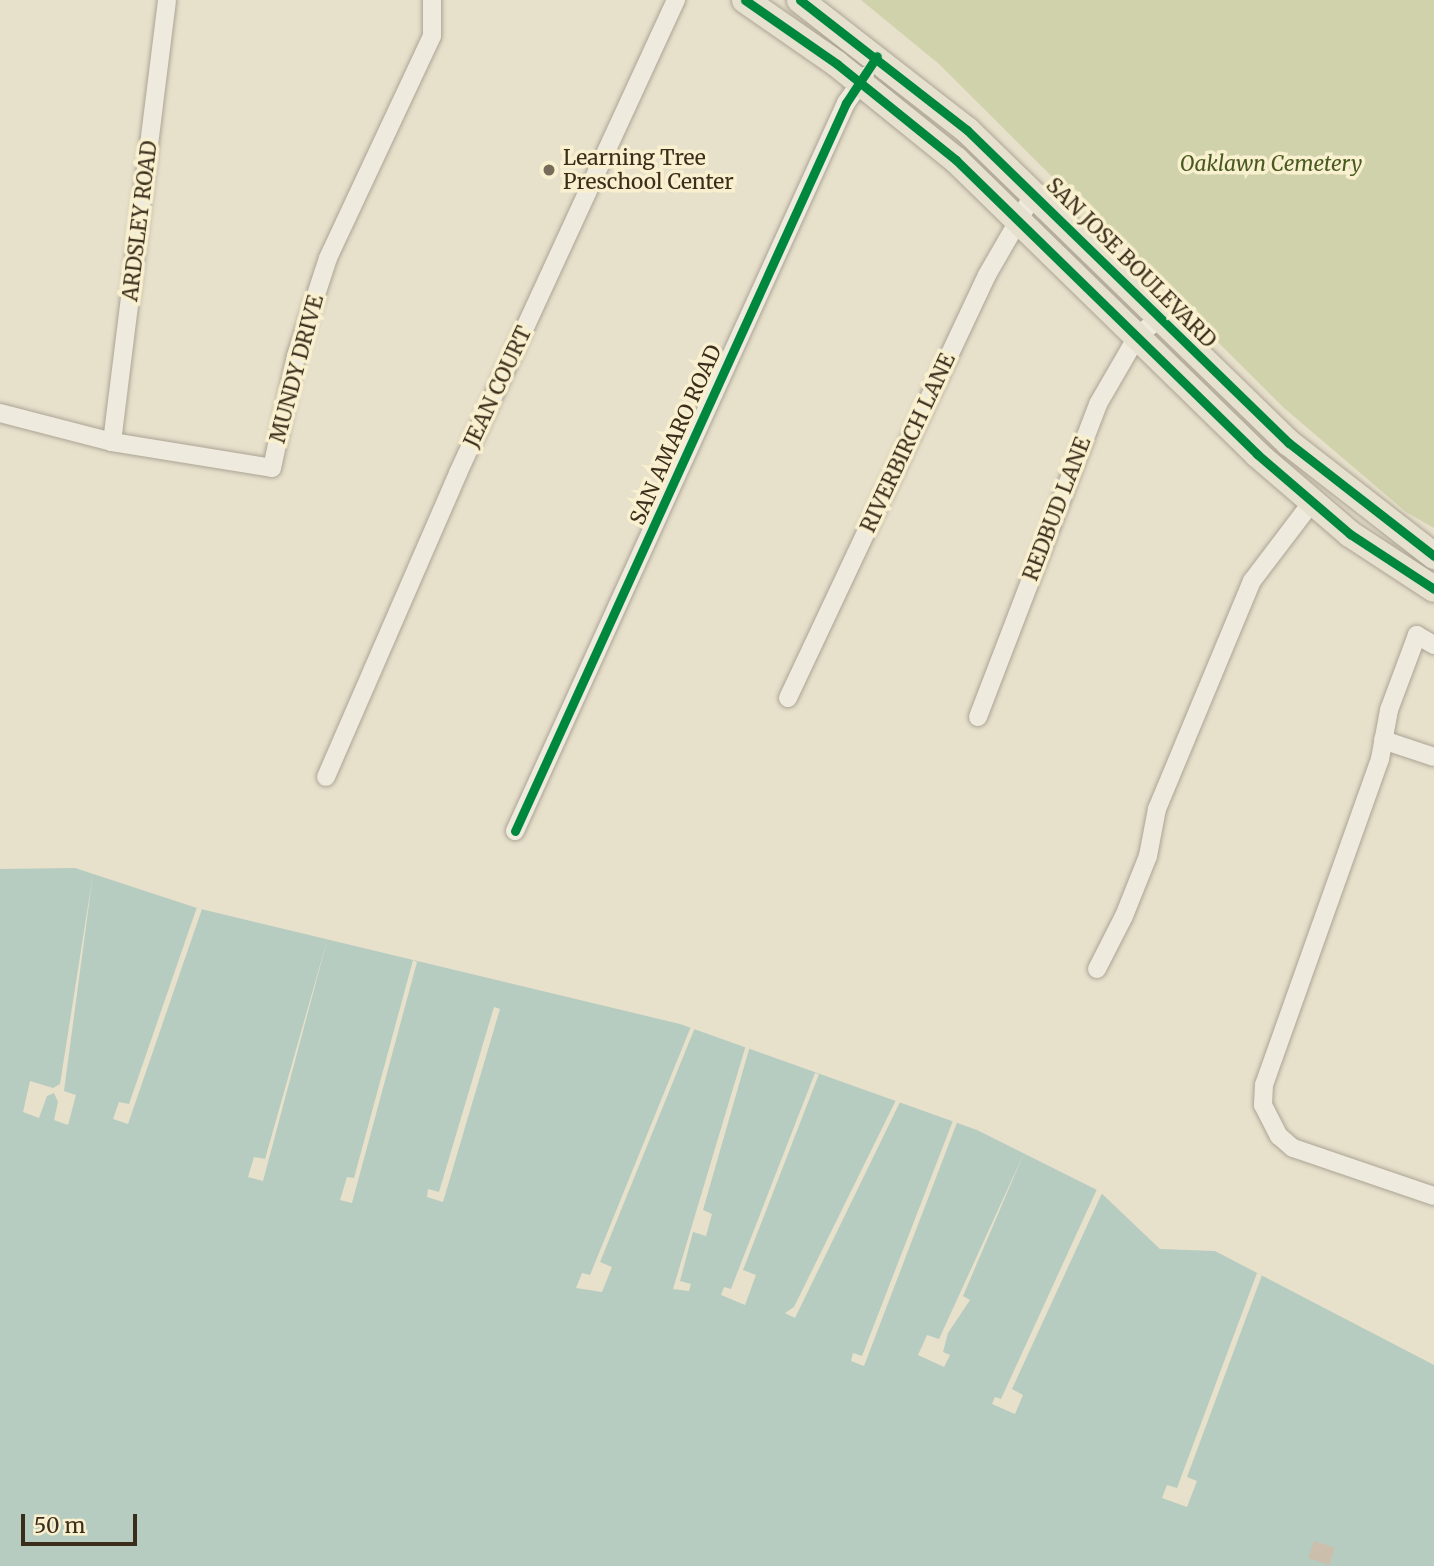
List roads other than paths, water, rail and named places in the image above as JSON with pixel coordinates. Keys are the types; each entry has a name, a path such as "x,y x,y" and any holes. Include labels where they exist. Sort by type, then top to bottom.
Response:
{"main road":[{"path":"745,0 861,82 1018,218 1312,502 1434,589"},
{"name":"SAN JOSE BOULEVARD","path":"800,0 877,56 1035,192 1289,443 1434,555"}],"street":[{"name":"ARDSLEY ROAD","path":"112,442 167,0"},
{"name":"JEAN COURT","path":"326,777 458,473 676,0"},
{"name":"MUNDY DRIVE","path":"0,413 112,442 272,468 296,356 328,258 432,36 434,9"},
{"name":"SAN AMARO ROAD","path":"515,831 841,116 877,56"},
{"name":"RIVERBIRCH LANE","path":"788,698 1018,218 1035,192"},
{"name":"REDBUD LANE","path":"978,717 1098,404 1138,335 1162,317"},
{"path":"1097,969 1124,916 1148,856 1157,809 1252,581 1312,502"},
{"path":"1434,645 1417,635 1264,1085 1263,1105 1279,1136 1293,1148 1434,1196"},
{"path":"1383,740 1434,757"}],"place":[{"name":"Learning Tree Preschool Center","path":"549,170"}],"park label":[{"name":"Oaklawn Cemetery","path":"1271,164"}]}
